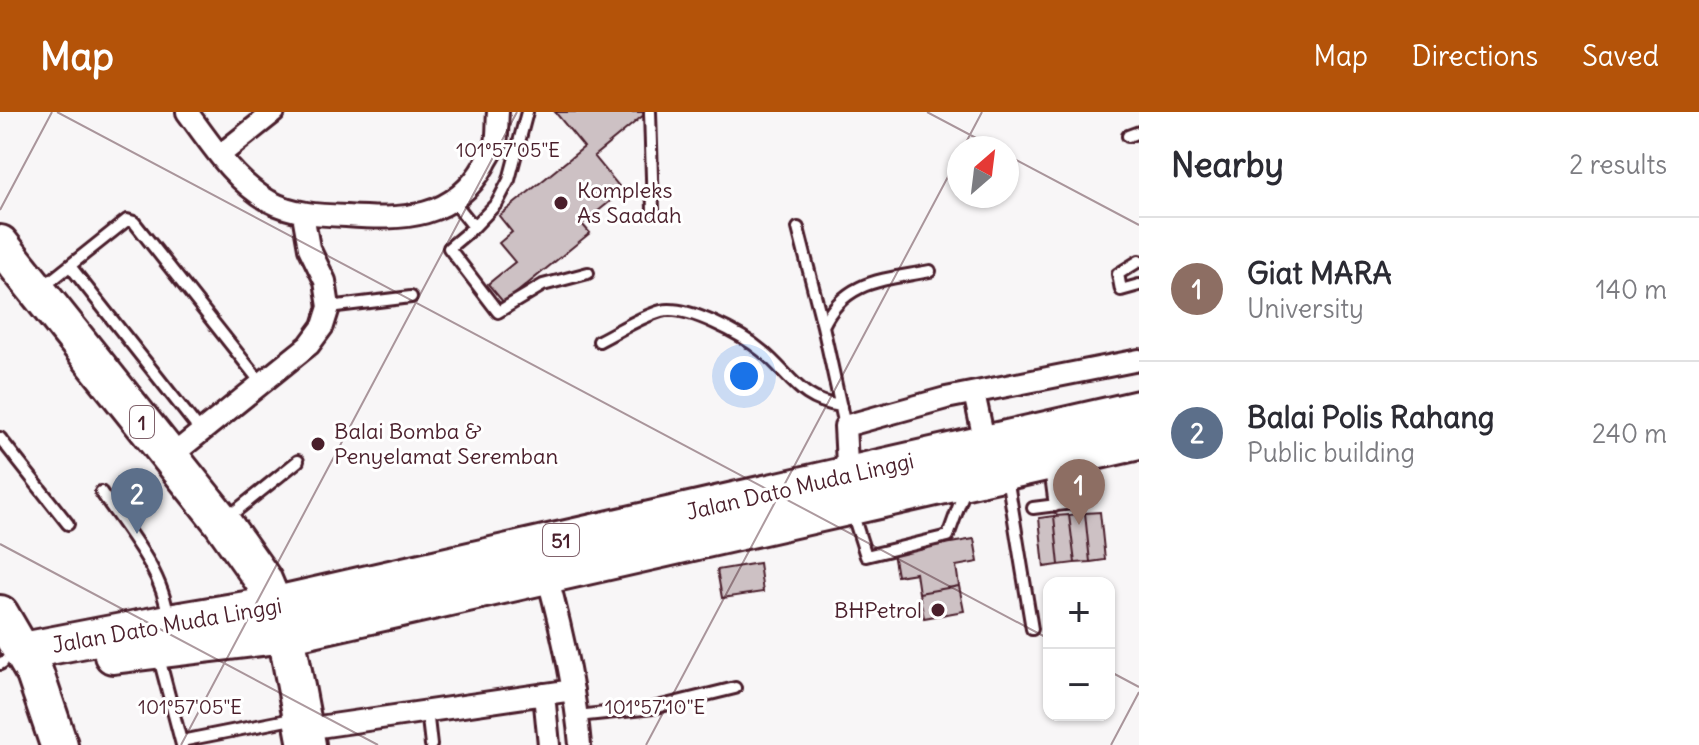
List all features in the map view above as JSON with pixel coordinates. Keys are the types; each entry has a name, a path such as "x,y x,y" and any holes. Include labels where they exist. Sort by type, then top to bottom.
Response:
{"highway":[{"name":"1","path":"0,244 222,522 263,580 281,620 305,730"},
{"name":"Jalan Dato Muda Linggi","path":"281,620 996,458 1139,409"},
{"name":"Jalan Dato Muda Linggi","path":"7,658 281,620 547,575 849,491 968,480 996,458 1049,462 1139,441"},
{"path":"0,614 7,658 38,745"},
{"path":"7,658 46,702 59,745"}],"street":[{"path":"187,112 246,186 272,203 303,214 371,218 409,216 454,202 478,176 496,145 498,112"},
{"path":"220,155 274,112"},
{"path":"170,457 309,345 323,326 329,307 325,281 309,248 303,214"},
{"path":"849,491 843,416 1139,360"},
{"path":"974,393 996,458"},
{"path":"547,575 561,628 580,745"},
{"path":"305,730 573,690"},
{"path":"544,694 549,745"}],"lane":[{"path":"527,112 509,180 497,203 449,248 498,312 543,285 588,273"},
{"path":"650,112 653,210"},
{"path":"454,202 474,227"},
{"path":"38,291 127,220 134,222 262,384"},
{"path":"798,228 843,416"},
{"path":"1139,261 1118,274 1121,290 1139,285"},
{"path":"70,266 201,432"},
{"path":"823,326 830,311 845,295 861,285 930,271"},
{"path":"329,307 411,297"},
{"path":"599,341 663,310 694,315 740,335 763,352 799,391 843,416"},
{"path":"0,438 68,524"},
{"path":"996,458 1032,629"},
{"path":"222,522 298,461"},
{"path":"1049,462 1055,506"},
{"path":"849,491 866,556 948,536 968,480"},
{"path":"101,492 154,574 166,599 163,636 182,743 305,730"},
{"path":"1033,508 1080,502"},
{"path":"577,716 653,708 735,688"},
{"path":"427,710 431,745"}],"building":[{"name":"Kompleks As Saadah","path":"555,112 645,114 594,156 623,191 582,224 590,233 504,303 488,284 515,262 499,243 512,232 499,216 584,147"},
{"path":"1100,512 1105,560 1090,562 1085,513"},
{"path":"1085,513 1090,562 1075,563 1069,515"},
{"path":"1069,515 1075,563 1059,565 1054,516"},
{"path":"1054,516 1059,565 1044,567 1039,518"},
{"path":"974,539 978,562 956,566 959,586 919,593 916,573 897,576 893,553"},
{"path":"759,563 763,592 722,598 717,570"},
{"path":"959,586 964,611 924,618 919,593"}],"place":[{"name":"Kompleks As Saadah","path":"561,203"},
{"name":"Balai Bomba & Penyelamat Seremban","path":"318,444"},
{"name":"Giat MARA","path":"1079,525"},
{"name":"Balai Polis Rahang","path":"137,534"},
{"name":"BHPetrol","path":"938,610"}]}
